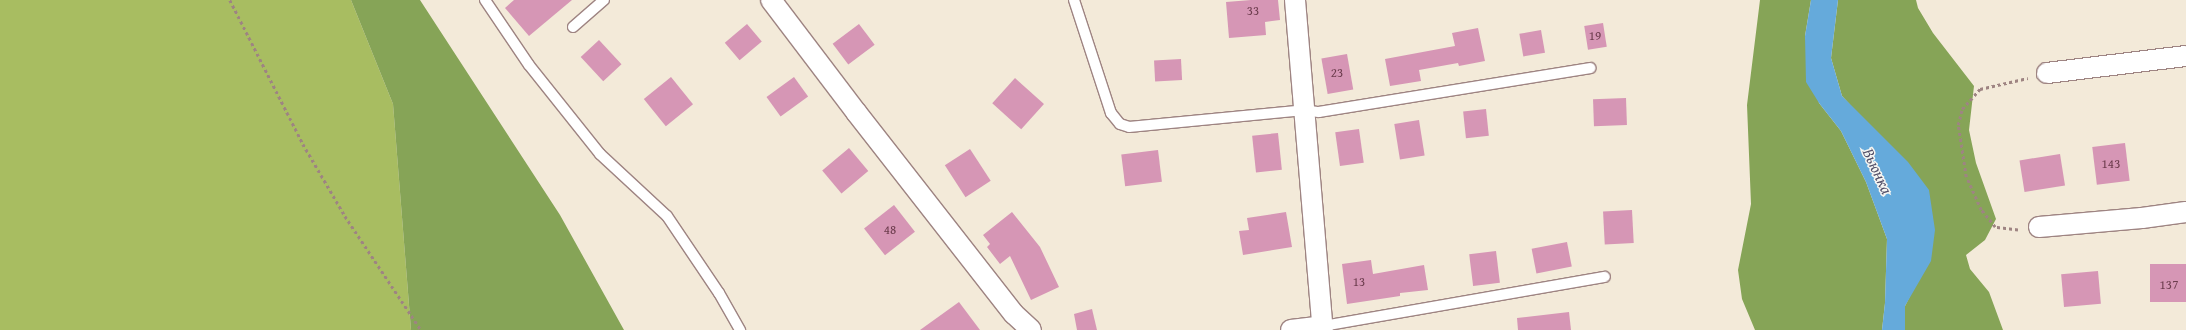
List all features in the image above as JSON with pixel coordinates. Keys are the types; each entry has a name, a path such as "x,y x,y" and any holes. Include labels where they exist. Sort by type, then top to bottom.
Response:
{"street":[{"path":"771,0 994,289 1014,314 1031,330"},
{"path":"1291,330 1323,328 1295,0"},
{"path":"2047,73 2186,56"},
{"path":"2039,227 2142,218 2186,212"}],"lane":[{"path":"485,0 529,65 600,154 667,216 719,293 740,330"},
{"path":"573,27 604,0"},
{"path":"1074,0 1111,113 1120,124 1129,127 1304,110 1319,112 1590,68"},
{"path":"1323,328 1605,277"}],"path":[{"path":"230,0 303,144 345,216 421,330"},
{"path":"2039,227 2014,231 1995,227 1981,210 1966,176 1958,125 1962,109 1980,89 2047,73"}],"green space":[{"path":"0,0 351,0 393,104 411,330 0,330"},
{"path":"351,0 420,0 560,215 624,330 411,330 393,104"},
{"path":"1760,0 1811,0 1805,36 1819,103 1841,131 1866,182 1887,239 1885,303 1882,330 1755,330 1742,299 1738,270 1751,204 1747,105"},
{"path":"1838,0 1916,0 1918,8 1933,33 1974,86 1969,130 1976,163 1996,219 1985,240 1966,255 1970,269 1989,292 2003,330 1905,330 1905,306 1915,286 1864,120 1842,96 1831,58"}],"water":[{"name":"Вьюнка","path":"1811,0 1838,0 1831,58 1842,96 1908,162 1929,190 1935,230 1931,261 1905,306 1905,330 1882,330 1885,303 1887,239 1866,182 1841,131 1819,103 1806,82 1805,36"}],"building":[{"path":"514,0 572,0 529,36 505,8"},
{"path":"1278,0 1280,20 1265,22 1266,35 1229,38 1226,2"},
{"path":"1603,23 1607,47 1588,50 1584,26"},
{"path":"747,24 762,42 740,60 725,43"},
{"path":"859,24 875,45 848,65 833,44"},
{"path":"1478,28 1485,61 1459,66 1458,63 1419,70 1421,81 1390,86 1385,59 1455,46 1452,33"},
{"path":"1541,30 1545,53 1523,56 1519,34"},
{"path":"599,40 622,64 603,81 581,57"},
{"path":"1347,54 1353,89 1328,94 1321,59"},
{"path":"1181,59 1182,80 1155,81 1154,60"},
{"path":"671,77 693,104 666,126 644,99"},
{"path":"794,77 808,96 781,116 766,97"},
{"path":"1015,78 1044,104 1021,129 992,103"},
{"path":"1626,98 1627,125 1594,126 1593,99"},
{"path":"1486,109 1489,136 1466,138 1463,111"},
{"path":"1419,120 1425,156 1400,159 1394,124"},
{"path":"1359,129 1364,163 1340,166 1335,132"},
{"path":"1278,133 1282,170 1256,173 1252,136"},
{"path":"2125,143 2130,181 2097,185 2092,147"},
{"path":"849,148 868,171 841,193 822,170"},
{"path":"970,149 991,181 966,197 945,165"},
{"path":"1158,150 1162,182 1125,186 1121,155"},
{"path":"2060,154 2065,186 2025,192 2020,160"},
{"path":"894,205 915,232 885,255 864,228"},
{"path":"1632,210 1634,243 1605,244 1603,212"},
{"path":"1012,212 1040,247 1059,287 1031,300 1010,256 1000,264 987,247 990,244 983,235"},
{"path":"1286,212 1292,247 1243,255 1239,231 1249,230 1247,218"},
{"path":"1567,242 1572,267 1536,273 1532,249"},
{"path":"1496,251 1500,283 1473,286 1469,254"},
{"path":"1371,260 1373,274 1424,265 1428,290 1400,293 1400,296 1347,304 1342,264"},
{"path":"2150,264 2186,264 2186,302 2150,302"},
{"path":"2098,271 2101,304 2064,307 2061,274"},
{"path":"959,302 980,330 920,330"},
{"path":"1092,309 1097,330 1077,330 1074,314"},
{"path":"1569,312 1571,330 1518,330 1517,318"}]}
